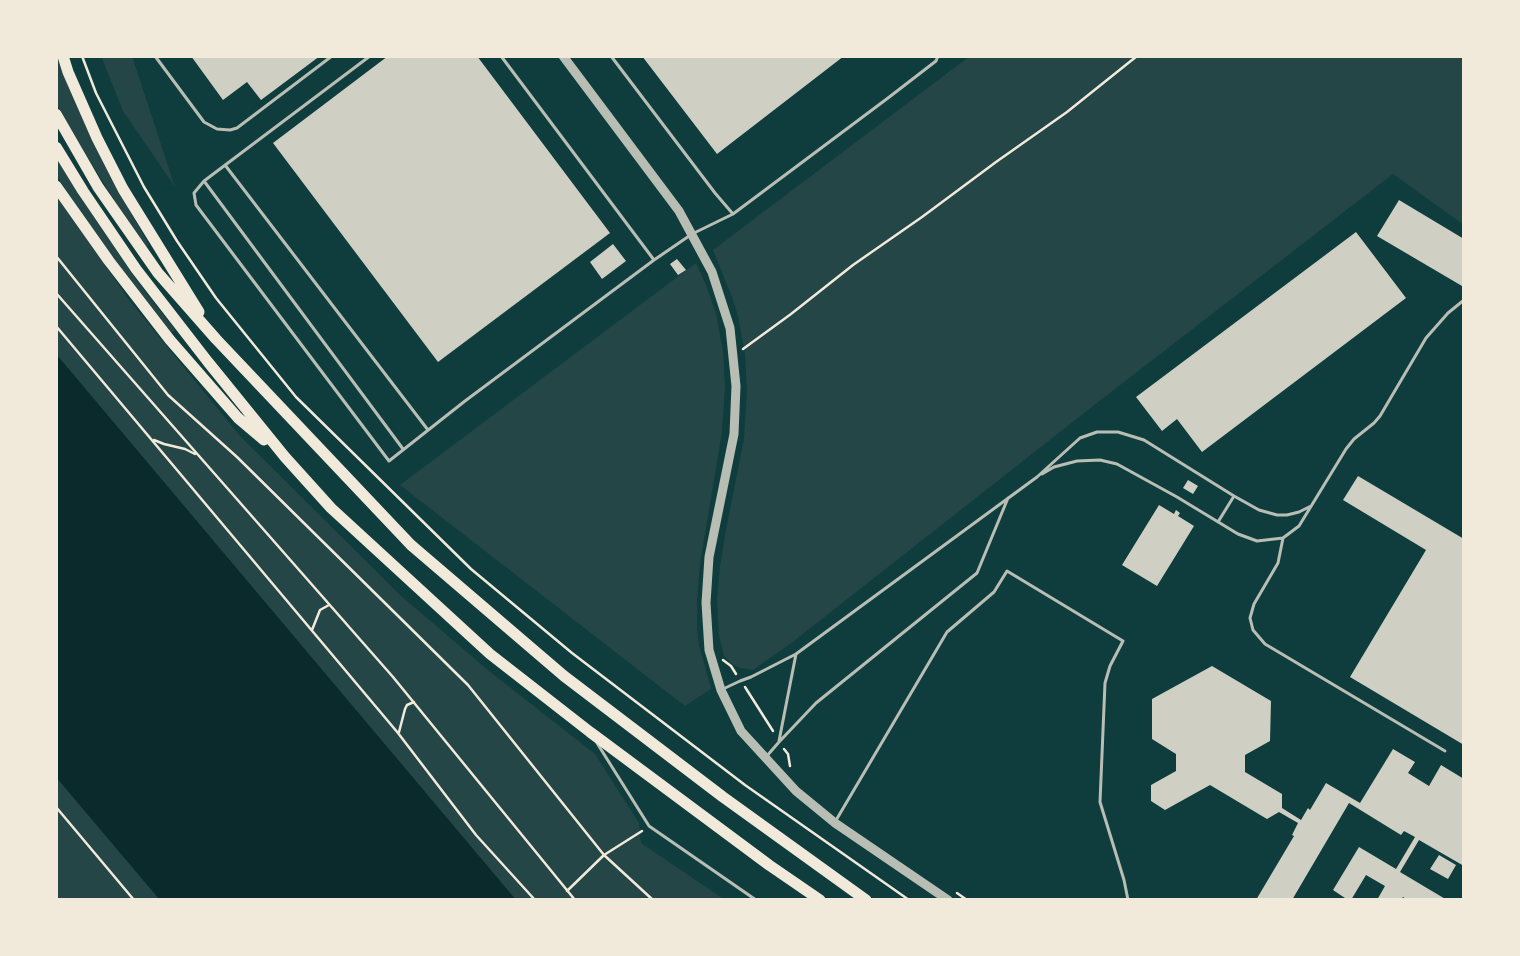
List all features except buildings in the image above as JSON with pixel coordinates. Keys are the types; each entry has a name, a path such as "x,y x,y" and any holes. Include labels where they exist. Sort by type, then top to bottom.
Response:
{"highway":[{"path":"63,56 68,72 97,138 123,189 216,339"},
{"path":"56,114 98,187 158,273 216,339 411,545 564,676 723,797 866,900"},
{"path":"56,147 136,269 285,457 331,508 490,654 590,732 820,900"},
{"path":"56,186 109,261 170,340 238,418 285,457"}],"street":[{"path":"563,56 679,211 712,272 730,328 736,386 734,434 710,557 706,603 709,650 721,690 741,730 796,791 835,823 948,900"}],"lane":[{"path":"155,56 204,122 216,129 230,130 237,128 251,118 332,56"},
{"path":"370,56 204,181 194,194 196,205 389,461 464,402 654,260 692,234 733,214 888,98 936,61 938,56"},
{"path":"501,56 654,260"},
{"path":"611,56 715,194 733,214"},
{"path":"225,165 428,430"},
{"path":"204,181 403,450"},
{"path":"1037,477 1054,468 1077,460 1100,460 1117,464 1136,473 1238,534 1257,541 1283,538 1300,526 1346,449 1354,439 1380,416 1426,338 1448,312 1464,300"},
{"path":"721,690 752,677 796,654 1037,477 1080,438 1097,432 1118,432 1144,440 1259,510 1277,516 1299,512 1312,505"},
{"path":"1218,522 1234,496"},
{"path":"766,758 816,703 977,573 1008,498"},
{"path":"1283,538 1278,562 1254,604 1250,618 1253,630 1265,644 1445,751"},
{"path":"835,823 947,632 994,592 1007,571 1123,641 1110,666 1105,683 1100,802 1124,880 1128,900"},
{"path":"779,742 796,654"},
{"path":"590,732 649,826 756,900"}],"path":[{"path":"82,56 96,93 144,187 177,241 216,298 296,397 471,569 572,654 744,785 909,900"},
{"path":"740,342 741,350 791,314 853,265 1067,112 1137,56"},
{"path":"56,256 168,395 237,457 468,686 604,855 653,900"},
{"path":"56,293 414,702 575,900"},
{"path":"56,326 398,733 476,835 535,900"},
{"path":"152,439 185,449 199,456"},
{"path":"312,630 320,610 329,605"},
{"path":"722,660 731,666 788,754 789,765 793,772"},
{"path":"398,733 407,705 414,702"},
{"path":"56,807 134,900"},
{"path":"568,891 604,855 649,826"},
{"path":"952,890 967,900"}],"shaded area":[{"path":"56,56 112,179 149,245 146,247 91,163 56,103"},
{"path":"101,56 132,56 175,187 123,111"},
{"path":"970,56 1464,56 1464,225 1393,174 790,644 753,670 740,668 732,664 724,656 719,636 717,600 725,535 744,439 747,391 745,354 738,316 713,250"},
{"path":"56,157 137,281 175,330 172,333 94,231 56,175"},
{"path":"56,194 129,300 240,436 400,595 489,671 595,754 639,823 641,843 725,900 516,900 56,354"},
{"path":"696,263 716,314 723,351 725,386 722,432 700,564 697,599 699,645 711,689 685,706 400,485"},
{"path":"56,354 516,900 160,900 56,777"},
{"path":"56,777 160,900 56,900"}]}
